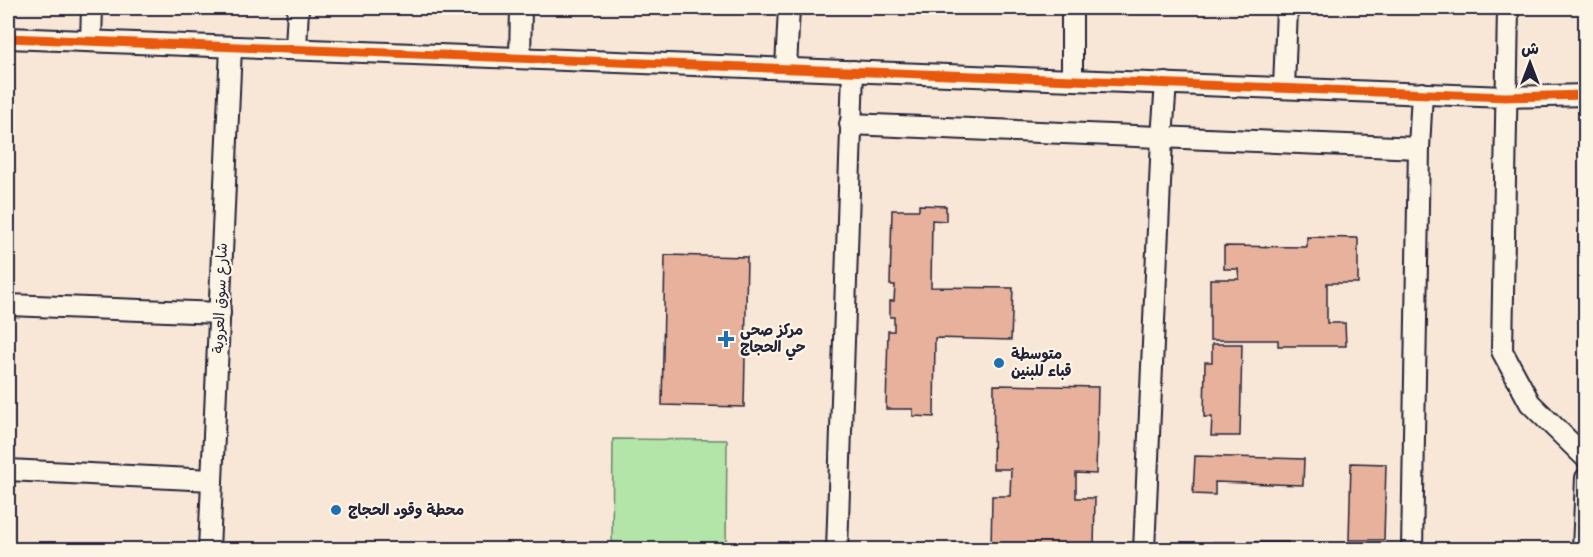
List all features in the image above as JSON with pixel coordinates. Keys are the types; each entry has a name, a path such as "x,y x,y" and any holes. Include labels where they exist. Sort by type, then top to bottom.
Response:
{"street":[{"path":"91,41 92,8"},
{"path":"296,49 298,8"},
{"path":"520,8 520,58"},
{"path":"786,68 789,8"},
{"path":"1072,8 1072,79"},
{"path":"1284,88 1287,8"},
{"path":"1508,8 1502,351 1530,403 1586,458"},
{"path":"8,38 1505,97 1586,95"},
{"name":"شارع سوق العروبة","path":"209,549 231,46"},
{"path":"837,549 853,71"},
{"path":"1144,549 1166,83"},
{"path":"1412,549 1422,93"},
{"path":"850,124 1419,148"},
{"path":"8,304 220,313"},
{"path":"8,470 212,480"},
{"path":"1583,549 1586,478"}],"green space":[{"path":"613,439 727,440 726,549 612,549"}],"building":[{"path":"919,205 946,206 946,221 932,220 931,287 1013,288 1011,340 935,338 934,417 913,416 913,409 886,409 888,331 894,331 894,317 890,317 890,301 894,301 895,285 890,285 892,210 919,210"},
{"path":"1307,237 1358,238 1358,283 1327,283 1327,323 1345,323 1346,346 1278,346 1278,340 1210,340 1210,279 1239,279 1238,269 1224,269 1224,246 1307,247"},
{"path":"665,255 747,257 744,407 662,405"},
{"path":"1212,344 1242,344 1240,436 1211,436 1212,417 1204,417 1205,362 1212,362"},
{"path":"994,385 1098,387 1096,474 1076,473 1076,498 1095,498 1094,550 991,550 992,496 1010,496 1011,469 993,469"},
{"path":"1195,456 1304,459 1303,485 1215,482 1215,495 1193,494"},
{"path":"1351,463 1386,464 1384,540 1349,540"},
{"path":"1213,542 1288,542 1288,550 1213,550"}],"cycle path":[{"path":"8,38 1505,97 1586,95"}],"place":[{"name":"مركز صحي حي الحجاج","path":"726,339"},
{"name":"متوسطة قباء للبنين","path":"999,363"},
{"name":"محطة وقود الحجاج","path":"336,510"}]}
